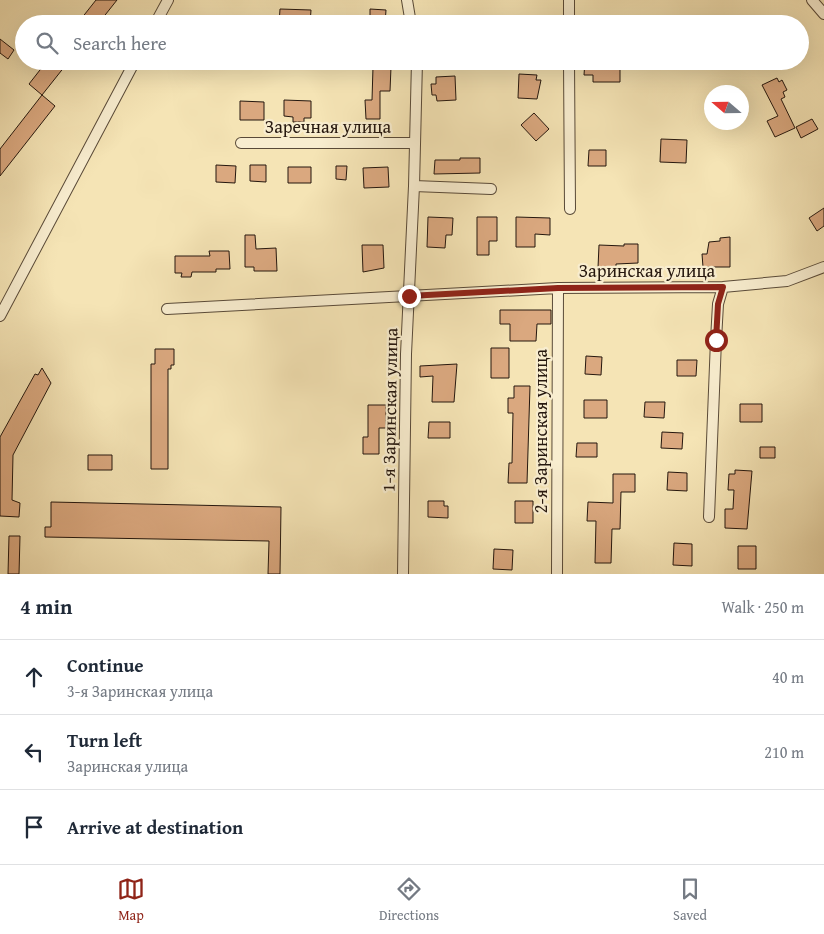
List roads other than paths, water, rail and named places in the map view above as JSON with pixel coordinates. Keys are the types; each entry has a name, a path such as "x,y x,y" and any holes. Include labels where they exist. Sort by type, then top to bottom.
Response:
{"street":[{"path":"160,15 168,0"},
{"path":"407,0 410,15"},
{"path":"569,0 569,15"},
{"path":"812,0 824,14"},
{"path":"0,316 130,70"},
{"name":"1-я Заринская улица","path":"403,574 409,296 417,70"},
{"path":"569,70 570,209"},
{"name":"Заречная улица","path":"241,143 415,143"},
{"path":"414,186 491,189"},
{"name":"Заринская улица","path":"167,309 558,288 723,287 787,281 824,267"},
{"path":"709,517 718,304 723,287"},
{"name":"2-я Заринская улица","path":"557,574 558,288"}]}
